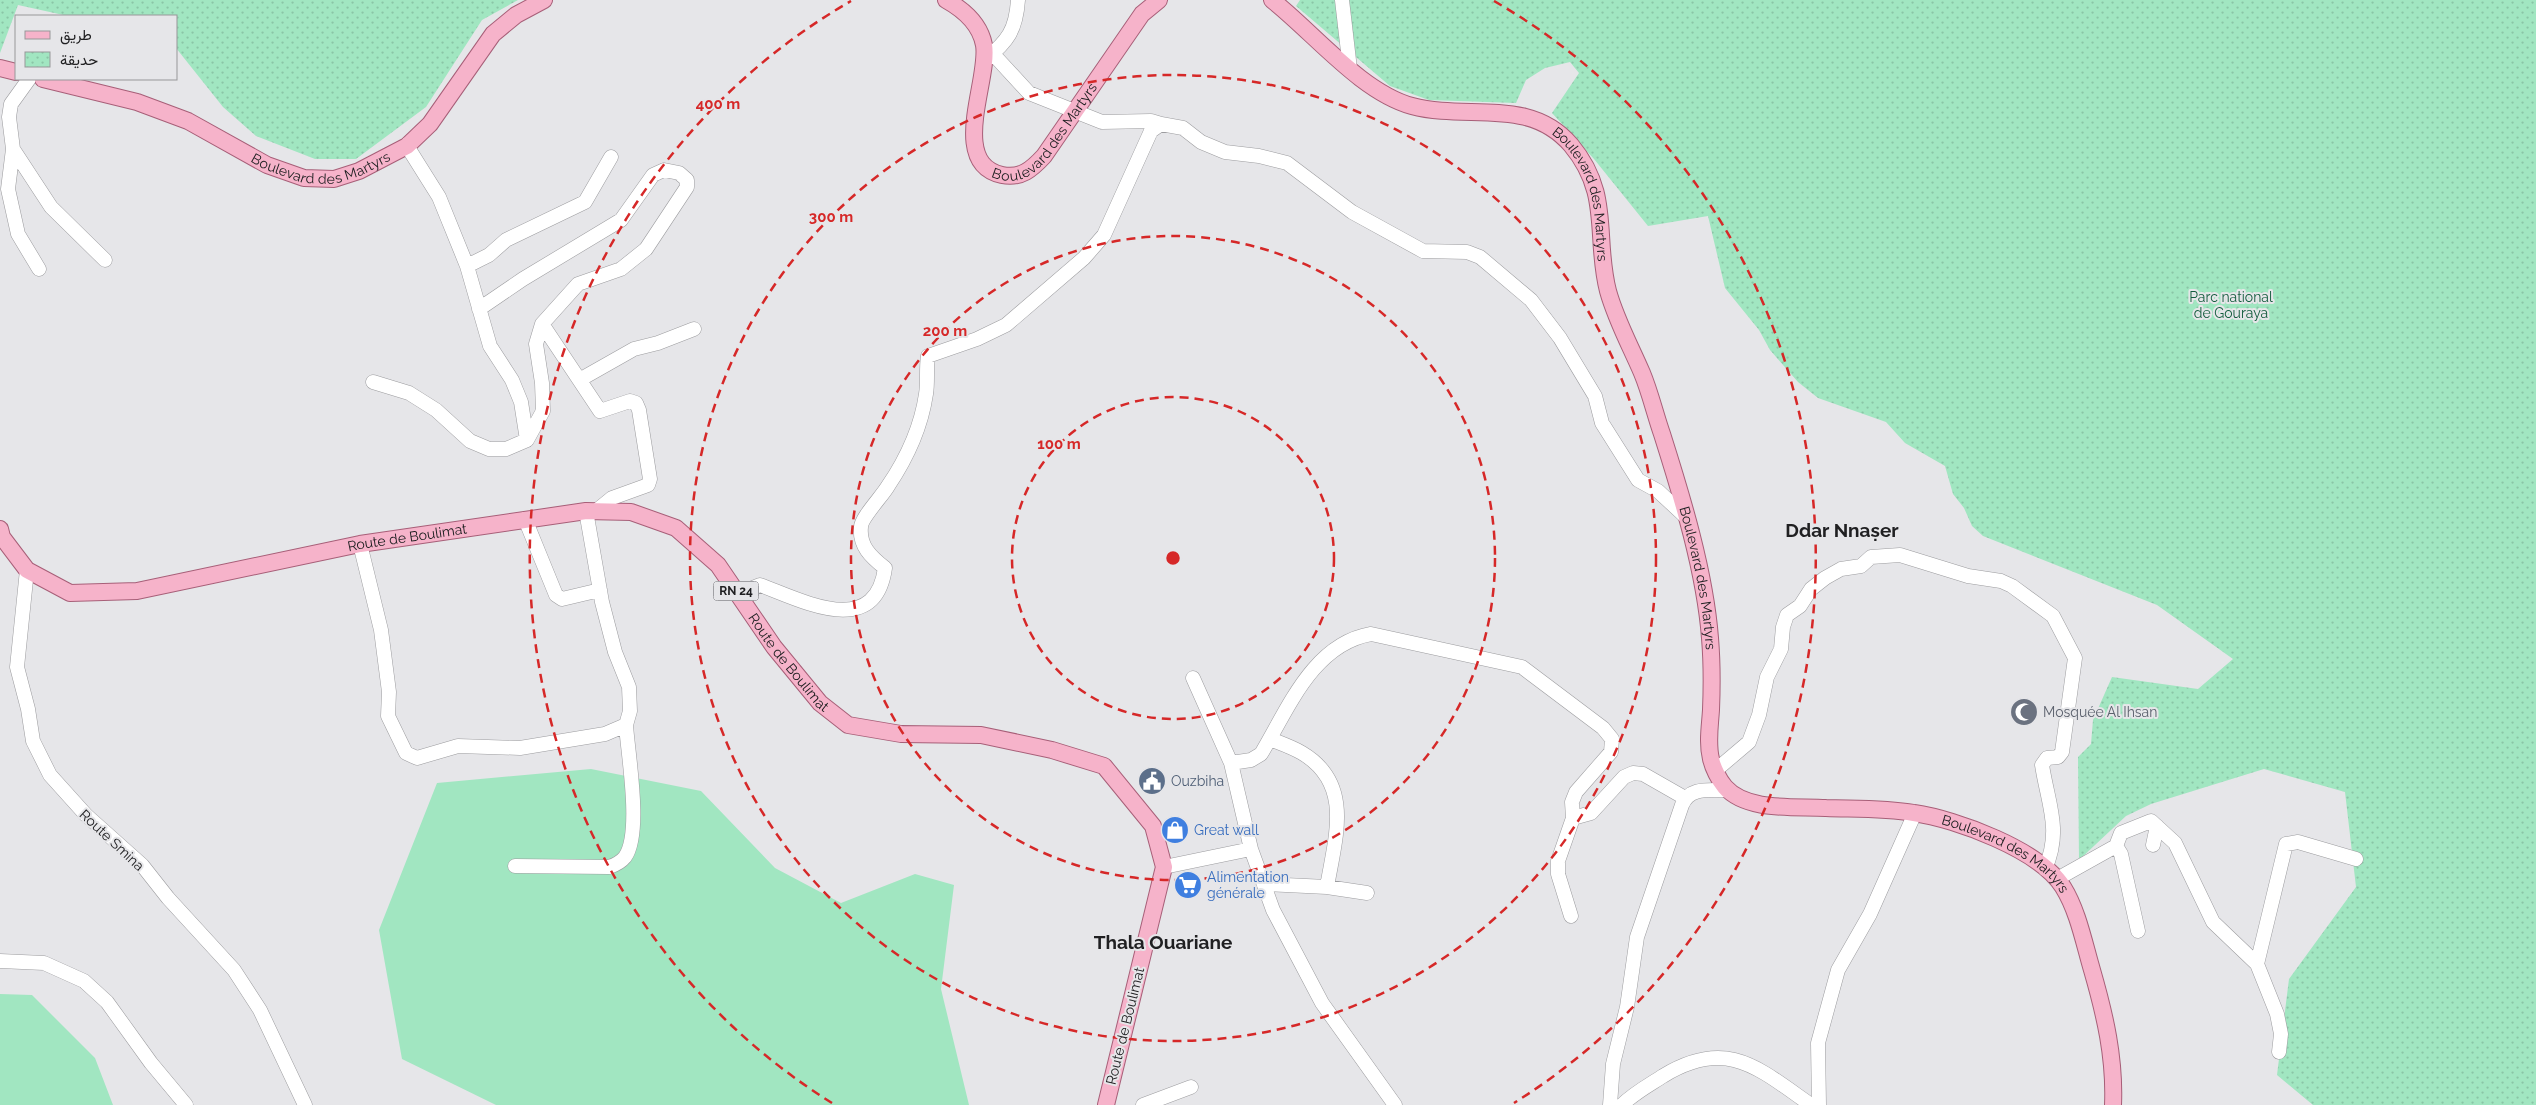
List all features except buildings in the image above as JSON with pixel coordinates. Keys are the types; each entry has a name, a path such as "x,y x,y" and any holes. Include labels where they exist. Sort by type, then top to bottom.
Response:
{"main road":[{"name":"Boulevard des Martyrs","path":"47,80 137,102 180,118 227,140 267,165 304,178 334,179 359,171 408,145 430,124 493,34 516,15 544,0"},
{"name":"Boulevard des Martyrs","path":"946,0 959,7 972,19 989,57 974,119 978,157 986,170 1002,175 1019,176 1032,169 1044,156 1142,14 1159,0"},
{"name":"Boulevard des Martyrs","path":"1272,0 1299,21 1350,69 1391,98 1412,106 1444,111 1514,113 1545,124 1570,144 1590,173 1599,200 1607,288 1622,334 1642,374 1676,478 1704,590 1710,634 1712,673 1710,746 1712,762 1716,770 1728,790 1755,803 1915,813 1991,835 2027,855 2051,874 2072,907 2104,1012 2112,1050 2114,1105"},
{"path":"0,68 15,72"},
{"name":"Route de Boulimat","path":"0,529 2,537 27,570 70,592 137,591 360,544 525,519 591,512 630,512 676,528 718,565 774,647 820,703 848,725 901,734 981,735 1052,750 1104,766 1153,826 1164,867 1106,1105"}],"street":[{"path":"1018,0 1017,21 1004,44 989,57 1029,93 1102,122 1151,121 1183,128 1201,142 1225,152 1259,156 1287,163 1352,212 1423,251 1467,252 1480,257 1531,300 1560,338 1594,396 1602,423 1638,480 1658,491 1686,517"},
{"path":"1342,0 1350,69"},
{"path":"28,80 11,104 9,117 13,149 8,189 18,234 39,269"},
{"path":"738,594 760,585 794,600 833,609 851,610 865,605 879,592 885,568 870,556 862,541 861,525 908,453 918,427 926,393 928,356 977,339 1006,326 1084,258 1104,235 1151,131 1161,124"},
{"path":"408,145 439,197 467,266 490,346 512,380 521,402 527,440"},
{"path":"13,149 51,207 105,260"},
{"path":"467,266 489,255 506,240 585,202 611,157"},
{"path":"373,382 409,394 436,410 470,441 489,449 506,449 527,440 543,411 542,384 536,344 542,324 578,284 621,269 646,249 687,187 687,180 679,173 664,170 653,175 621,220 523,279 479,309"},
{"path":"515,866 609,867 619,863 626,855 635,813 626,725 630,711 629,687 615,652 600,590 591,512 612,498 648,485 650,479 636,403 630,401 600,411 581,379 542,324"},
{"path":"581,379 634,349 658,343 694,329"},
{"path":"525,519 556,595 562,599 600,590"},
{"path":"360,544 381,630 389,692 388,716 406,753 417,758 458,746 520,748 604,734 626,725"},
{"path":"1716,770 1749,742 1759,715 1767,677 1781,650 1785,619 1791,610 1800,606 1811,589 1825,578 1841,569 1861,566 1871,557 1888,554 1900,555 1968,576 2001,582 2031,598 2053,616 2075,658 2062,752 2058,757 2047,758 2042,765 2054,824 2051,874 2116,846 2121,833 2151,821 2175,843 2213,922 2257,964 2277,1014 2281,1034 2279,1052"},
{"name":"Route Smina","path":"27,570 17,667 28,709 33,741 50,775 86,816 142,866 168,898 234,970 260,1010 305,1105"},
{"path":"1231,763 1251,760 1261,754 1303,681 1325,657 1359,636 1371,634 1522,667 1603,728 1612,738 1611,752 1576,792 1572,802 1572,818 1563,841 1558,868 1571,916"},
{"path":"1193,678 1231,763 1251,848 1272,910 1322,1003 1395,1105"},
{"path":"1270,738 1303,754 1329,778 1336,793 1337,829 1327,887"},
{"path":"1572,818 1591,813 1624,777 1633,773 1643,774 1685,798"},
{"path":"1610,1105 1613,1064 1627,1006 1637,937 1685,798 1698,791 1728,790"},
{"path":"1819,1105 1818,1042 1835,979 1870,914 1915,813"},
{"path":"2153,845 2157,826"},
{"path":"2257,964 2286,844 2298,842 2356,859"},
{"path":"2116,846 2121,854 2138,931"},
{"path":"1164,867 1251,848"},
{"path":"1264,884 1327,887 1367,893"},
{"path":"0,961 44,963 84,981 107,1002 151,1063 186,1105"},
{"path":"1622,1105 1631,1096 1670,1072 1704,1058 1728,1058 1759,1069 1811,1105"},
{"path":"1143,1105 1191,1087"}],"green space":[{"path":"0,0 518,0 482,20 426,107 356,159 315,159 256,136 223,107 178,51 178,15 63,15 18,5 0,53"},
{"name":"Parc national de Gouraya","path":"1300,0 2536,0 2536,1105 2313,1105 2277,1075 2289,979 2356,887 2345,792 2264,769 2151,804 2126,816 2079,860 2078,757 2091,744 2093,720 2112,677 2198,689 2233,659 2157,605 1983,536 1972,526 1964,508 1953,494 1945,466 1905,443 1886,422 1818,398 1798,382 1770,350 1759,330 1725,288 1708,216 1648,226 1594,159 1552,113 1579,73 1570,62 1545,68 1526,80 1516,103 1429,100 1390,86 1296,6"},
{"path":"591,769 701,791 775,868 841,903 915,874 954,885 941,989 969,1105 496,1105 402,1059 379,930 437,783"},
{"path":"0,994 32,995 95,1058 113,1105 0,1105"}],"place":[{"name":"Mosquée Al Ihsan","path":"2024,712"},
{"name":"Ouzbiha","path":"1152,781"},
{"name":"Great wall","path":"1175,830"},
{"name":"Alimentation générale","path":"1188,885"}],"district":[{"name":"Ddar Nnaṣer","path":"1842,530"},
{"name":"Thala Ouariane","path":"1163,942"}]}
